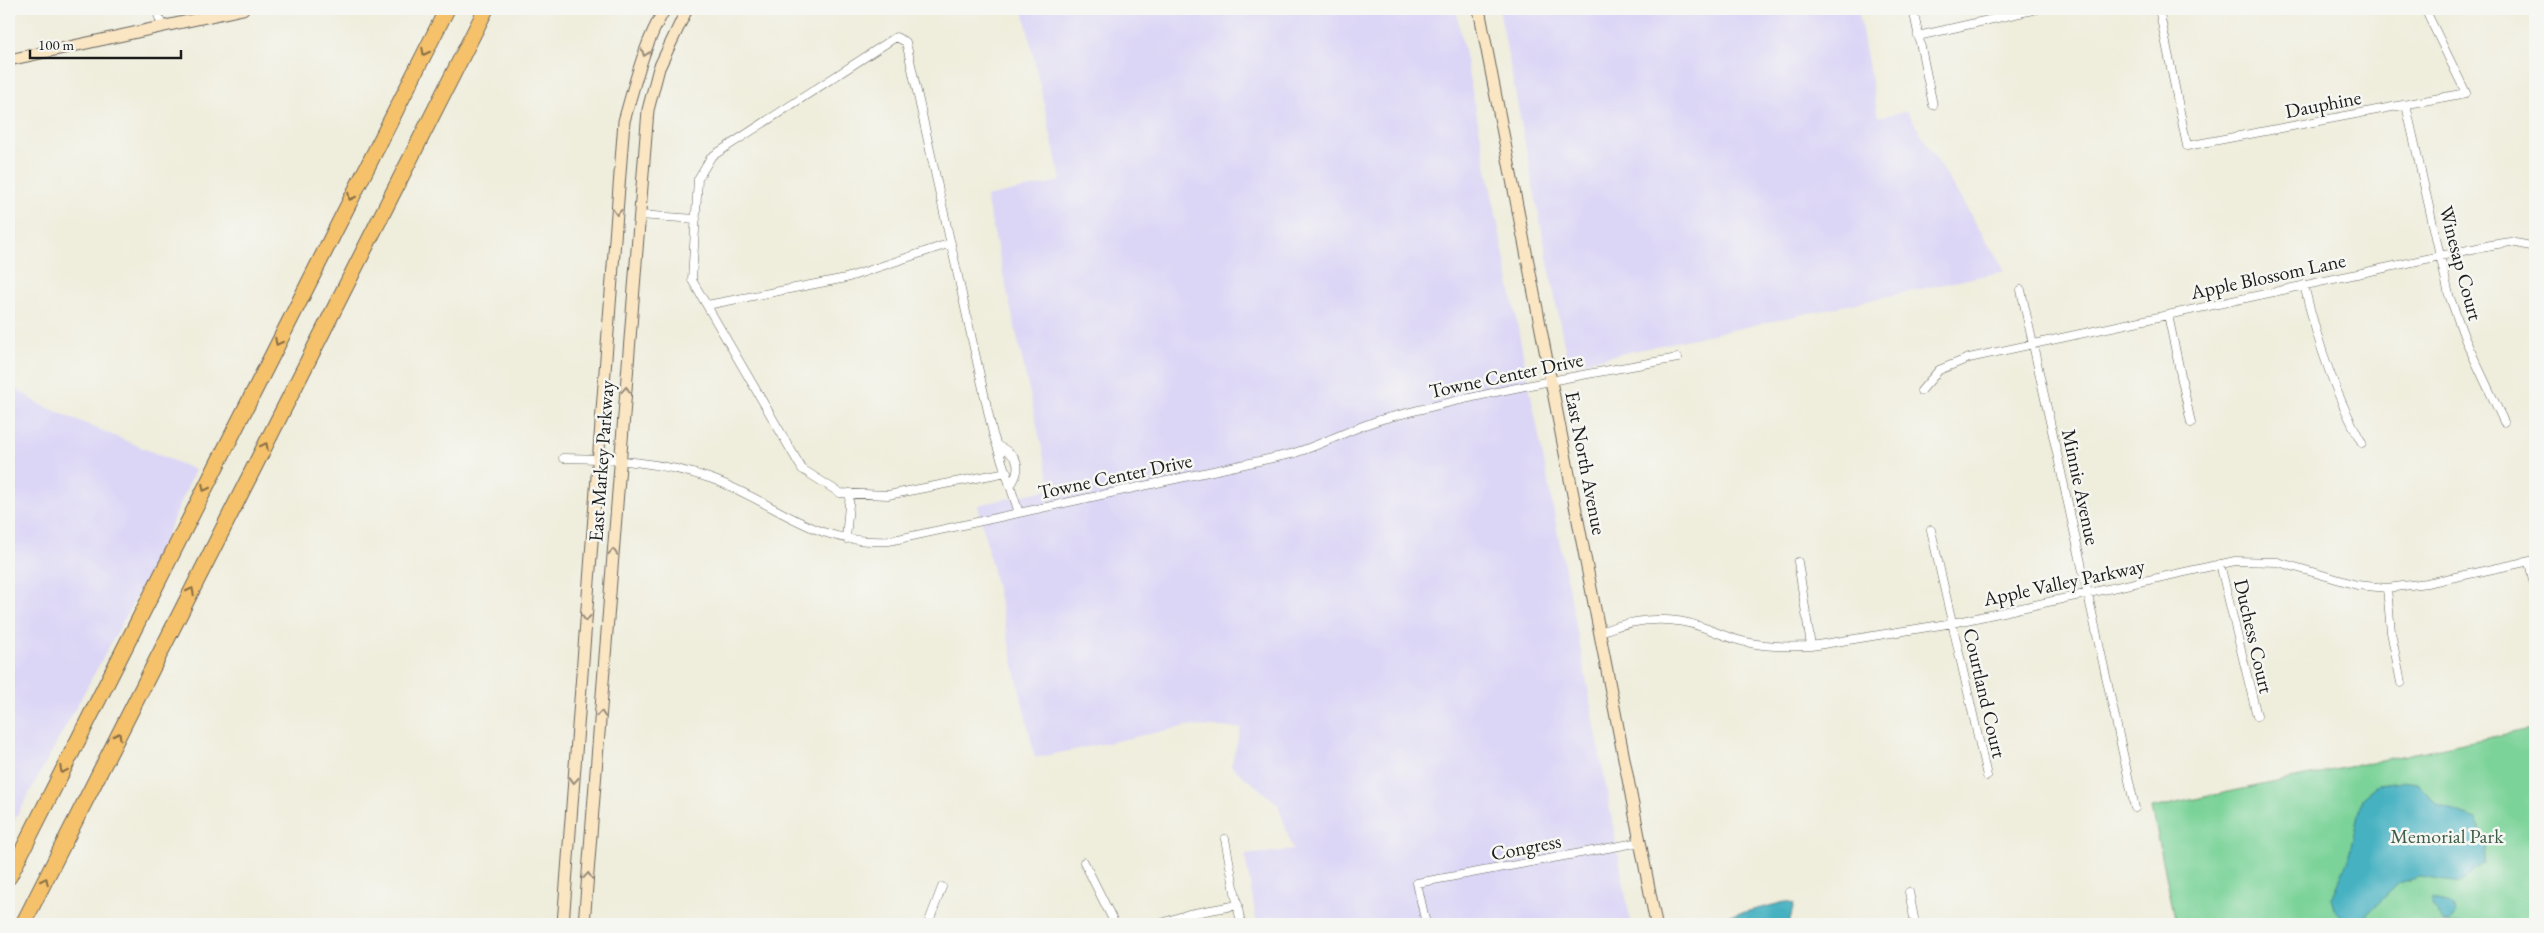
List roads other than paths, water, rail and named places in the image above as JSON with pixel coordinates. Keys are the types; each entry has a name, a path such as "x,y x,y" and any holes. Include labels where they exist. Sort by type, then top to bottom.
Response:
{"highway":[{"path":"9,877 447,9"},
{"path":"22,924 486,9"}],"street":[{"path":"156,9 162,26"},
{"path":"9,60 243,9"},
{"name":"East Markey Parkway","path":"562,924 624,121 654,28 665,9"},
{"name":"East Markey Parkway","path":"584,924 648,110 659,68 687,9"},
{"name":"East North Avenue","path":"1479,9 1656,924"},
{"path":"1913,9 1933,105"},
{"path":"1918,36 2037,9"},
{"name":"Dauphine","path":"2159,9 2187,146 2466,92 2425,9"},
{"path":"1007,472 888,495 840,493 802,469 692,280 698,179 711,156 896,37 906,42 998,446 1007,472 1019,513"},
{"name":"Winesap Court","path":"2406,105 2439,256 2456,315 2504,422"},
{"path":"640,215 696,219"},
{"path":"706,305 846,278 951,242"},
{"name":"Apple Blossom Lane","path":"1921,391 1933,375 1954,363 2033,344 2511,242 2535,247"},
{"path":"2304,285 2314,328 2331,377 2362,443"},
{"name":"Minnie Avenue","path":"2022,290 2135,808"},
{"path":"2168,315 2191,423"},
{"name":"Towne Center Drive","path":"562,458 650,462 713,480 760,502 796,522 831,536 866,542 888,541 1291,454 1315,448 1382,420 1551,380 1678,358"},
{"path":"998,446 1014,456 1018,465 1017,475 1011,485"},
{"path":"846,538 850,493"},
{"name":"Courtland Court","path":"1931,530 1987,776"},
{"name":"Apple Valley Parkway","path":"1600,632 1633,622 1667,620 1701,627 1746,642 1790,647 1811,646 1953,623 2244,560 2278,562 2357,585 2387,588 2426,583 2532,561"},
{"path":"2532,561 2535,589"},
{"path":"1798,562 1811,646"},
{"name":"Duchess Court","path":"2220,564 2257,716"},
{"path":"2387,588 2391,632 2401,683"},
{"path":"1225,839 1241,924"},
{"name":"Congress","path":"1426,924 1418,883 1640,842"},
{"path":"1084,862 1115,924"},
{"path":"928,924 942,887"},
{"path":"1910,892 1914,918"},
{"path":"1159,924 1188,914 1238,905"}],"water":[{"path":"2402,781 2417,783 2438,805 2476,819 2487,844 2484,864 2460,883 2420,877 2399,883 2359,922 2345,920 2334,909 2331,898 2348,860 2362,797 2378,784"},
{"path":"2431,899 2453,905 2455,914 2450,922 2444,923 2431,905"},
{"path":"1785,902 1794,904 1789,924 1718,924 1724,917"}],"park label":[{"name":"Memorial Park","path":"2447,836"}]}
